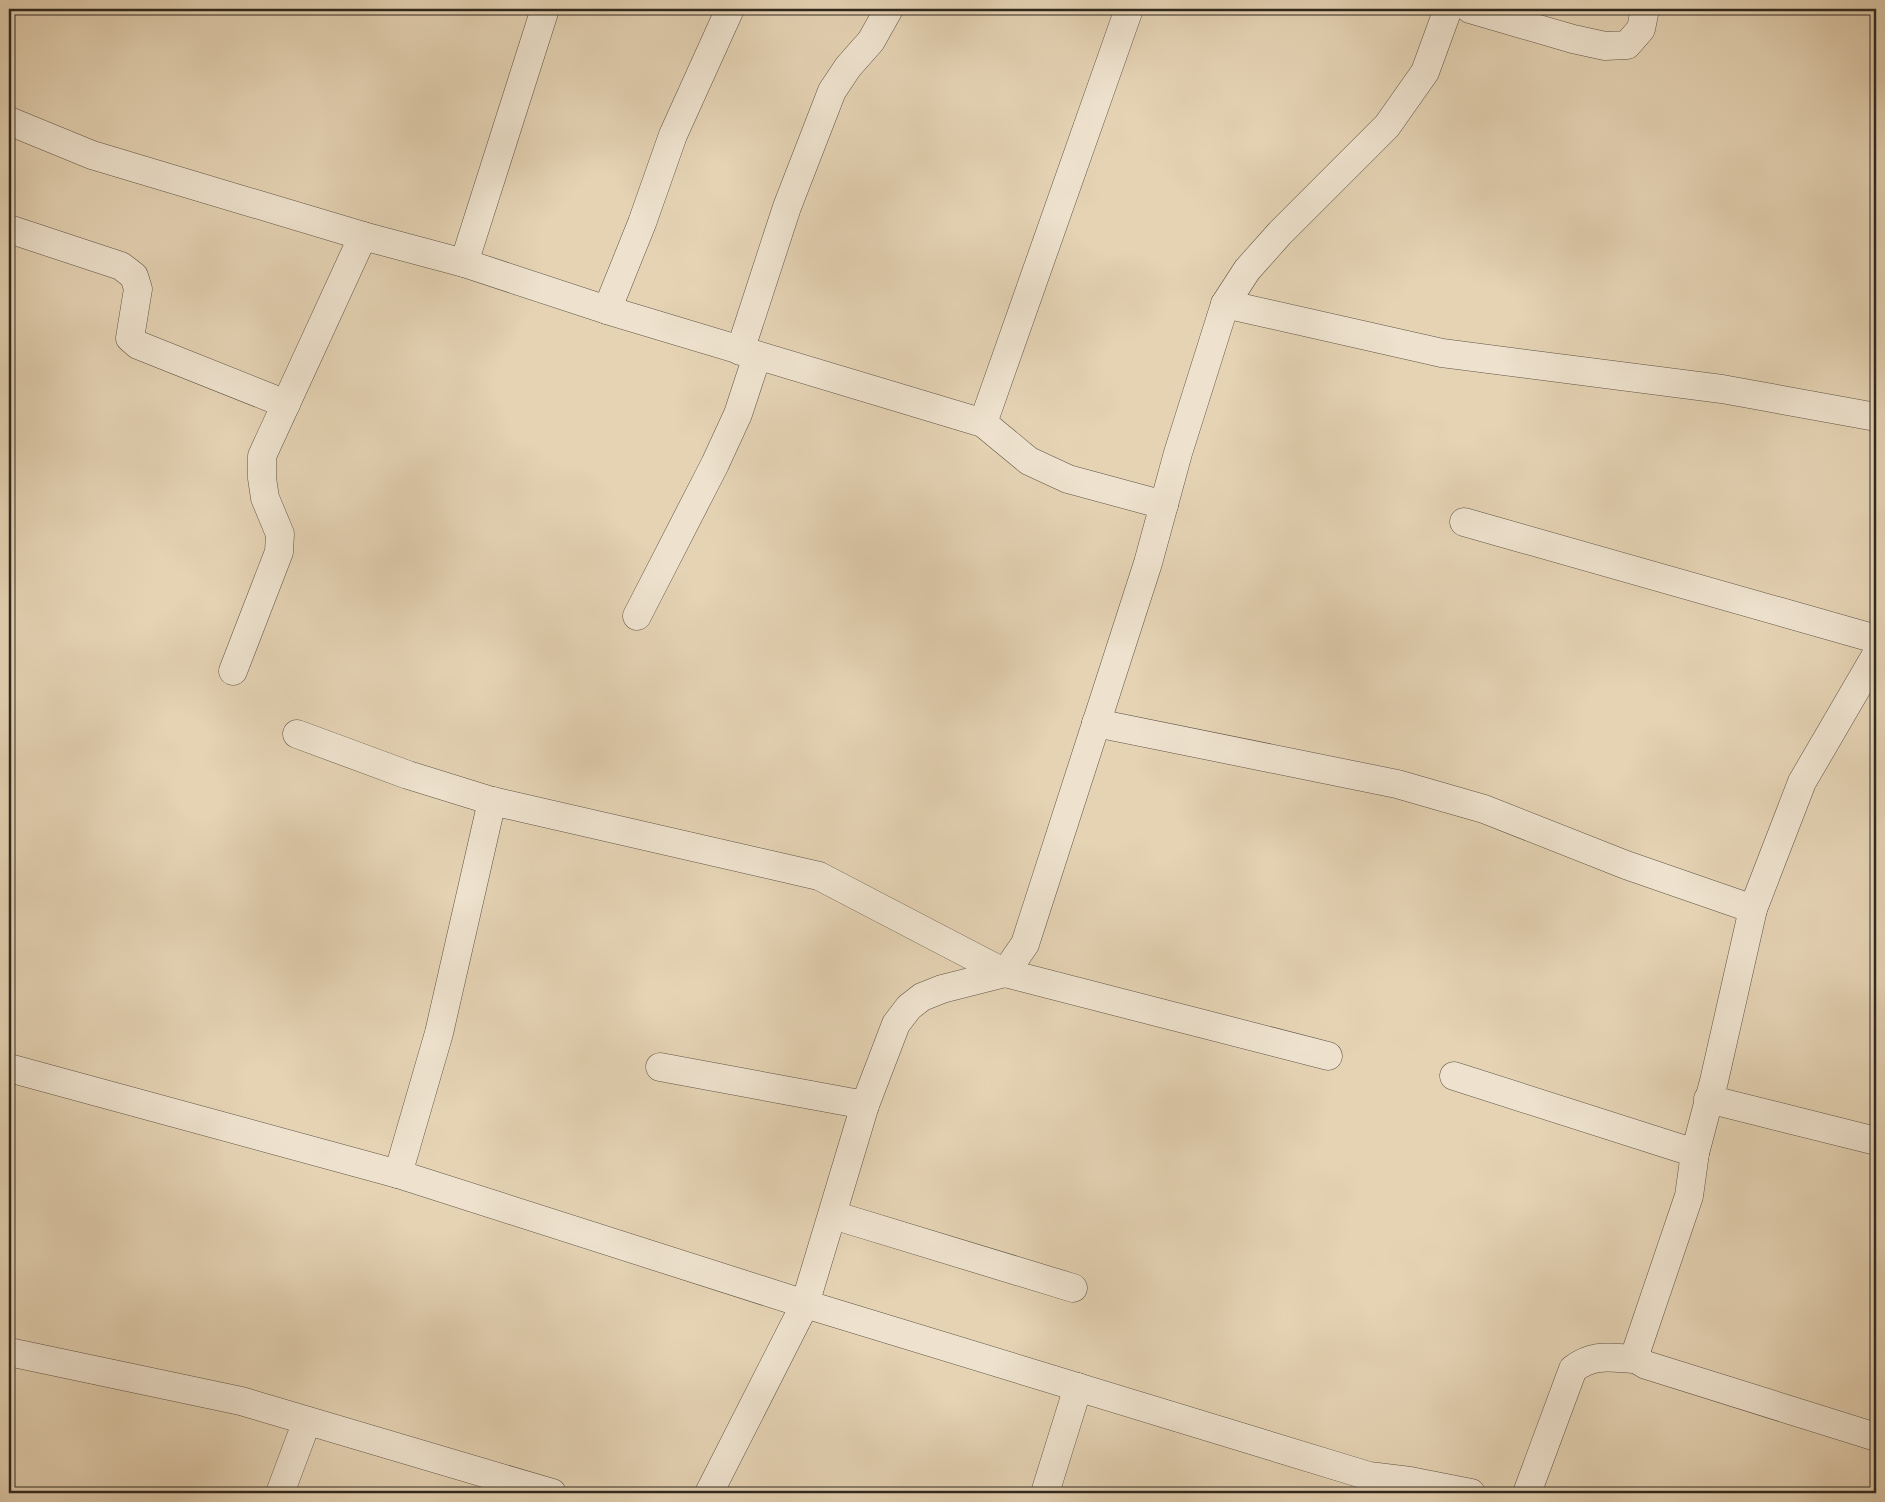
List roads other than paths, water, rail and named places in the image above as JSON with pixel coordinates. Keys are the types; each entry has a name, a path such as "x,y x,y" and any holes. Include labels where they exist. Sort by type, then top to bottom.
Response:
{"street":[{"path":"464,264 545,9"},
{"path":"607,310 642,223 673,135 730,9"},
{"path":"637,616 738,414 749,353 787,207 832,91 848,67 871,41 889,9"},
{"path":"982,423 1129,9"},
{"path":"709,1493 806,1304 864,1105 896,1024 909,1007 922,997 1005,974 1025,944 1148,563 1178,453 1225,304 1247,270 1280,233 1387,126 1425,72 1448,9"},
{"path":"1470,9 1573,39 1606,46 1627,45 1641,29 1646,9"},
{"path":"9,121 92,155 363,236 464,264 607,310 982,423 1029,461 1068,479 1164,505"},
{"path":"9,229 121,266 134,276 138,290 130,338 138,345 286,404"},
{"path":"233,671 278,552 280,534 265,498 262,478 262,456 363,236"},
{"path":"1225,304 1442,353 1722,389 1876,417"},
{"path":"1464,522 1876,639"},
{"path":"1636,1359 1637,1349 1689,1196 1695,1154 1714,1081 1753,910 1802,782 1876,655"},
{"path":"1096,723 1397,784 1484,809 1626,865 1753,910"},
{"path":"298,734 408,775 492,801 819,876 1005,974 1328,1056"},
{"path":"398,1174 439,1032 492,801"},
{"path":"660,1067 864,1105"},
{"path":"9,1068 398,1174 806,1304 1078,1387 1367,1485 1410,1481 1471,1493"},
{"path":"1454,1076 1695,1154"},
{"path":"1708,1099 1876,1141"},
{"path":"833,1215 1073,1288"},
{"path":"9,1352 240,1401 552,1493"},
{"path":"1527,1493 1573,1369 1595,1357 1636,1359 1646,1366 1876,1436"},
{"path":"1045,1493 1078,1387"},
{"path":"280,1493 307,1421"}]}
